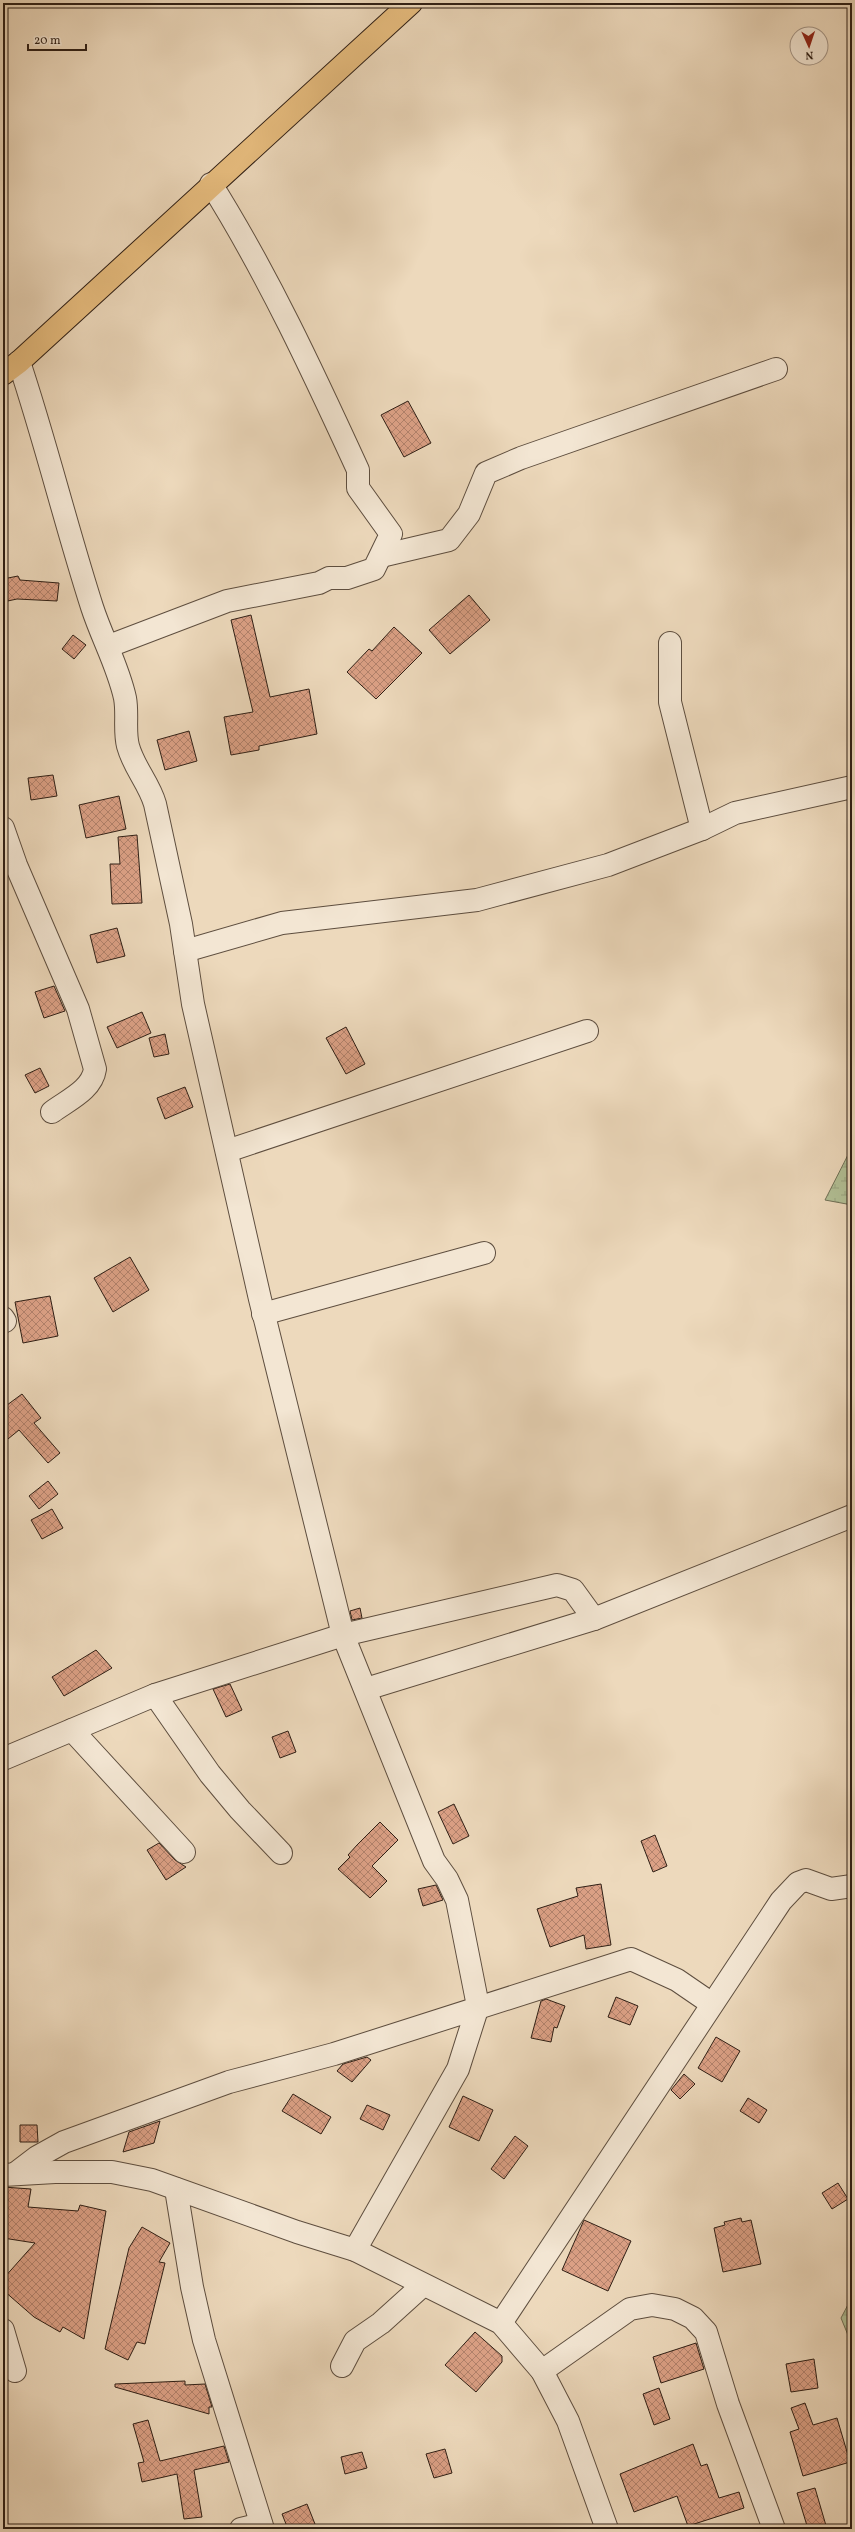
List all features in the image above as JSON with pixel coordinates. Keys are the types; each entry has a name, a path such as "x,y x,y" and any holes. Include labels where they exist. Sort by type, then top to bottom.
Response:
{"main road":[{"path":"11,368 411,3"}],"street":[{"path":"109,646 227,601 319,583 329,578 347,578 374,569 391,534 358,488 358,470 294,333 245,238 211,184"},
{"path":"11,368 43,436 92,608 109,646 125,699 128,745 133,761 152,792 185,952 193,1004 263,1314 343,1635 434,1861 447,1879 457,1900 478,2006 458,2069 355,2250"},
{"path":"381,556 449,540 469,514 486,473 520,458 776,369"},
{"path":"670,643 670,702 702,829"},
{"path":"185,952 282,923 477,900 608,865 702,829 735,813 852,787"},
{"path":"3,828 19,872 78,1009 95,1069 94,1079 88,1086 52,1112"},
{"path":"227,1151 588,1031"},
{"path":"263,1314 484,1253"},
{"path":"366,1689 594,1619 852,1516"},
{"path":"3,1759 155,1695 343,1635 557,1585 573,1590 594,1619"},
{"path":"155,1695 210,1774 240,1810 281,1853"},
{"path":"72,1730 184,1852"},
{"path":"501,2323 781,1901 798,1883 806,1880 831,1889 852,1886"},
{"path":"10,2174 64,2142 229,2082 334,2054 478,2006 631,1959 677,1980 712,2004"},
{"path":"10,2174 112,2172 152,2180 355,2250 501,2323 542,2371 568,2421 607,2529"},
{"path":"176,2189 192,2287 204,2340 262,2526 240,2529"},
{"path":"342,2366 355,2341 381,2323 423,2285"},
{"path":"542,2371 630,2309 652,2305 676,2309 693,2318 706,2332 728,2404 774,2529"},
{"path":"3,2330 15,2371"}],"green space":[{"path":"852,1147 852,1205 825,1200"},
{"path":"852,2297 852,2345 841,2318"}],"building":[{"path":"408,401 431,443 404,457 381,415"},
{"path":"18,576 20,580 59,583 57,601 17,599 3,602 3,579"},
{"path":"469,595 490,620 450,654 429,630"},
{"path":"251,615 270,697 309,689 317,734 259,746 259,750 231,755 224,717 253,712 231,620"},
{"path":"394,627 422,653 376,699 347,672 369,649 372,651"},
{"path":"73,635 86,645 74,659 62,649"},
{"path":"189,731 197,761 165,770 157,740"},
{"path":"53,775 57,796 31,800 28,778"},
{"path":"119,796 126,829 86,838 79,805"},
{"path":"137,835 142,903 112,904 110,864 120,864 118,837"},
{"path":"117,928 125,956 97,963 90,935"},
{"path":"54,986 65,1011 44,1018 35,992"},
{"path":"142,1012 151,1033 117,1048 107,1027"},
{"path":"346,1027 365,1064 346,1074 326,1038"},
{"path":"165,1034 169,1054 154,1057 149,1038"},
{"path":"40,1068 49,1086 35,1093 25,1075"},
{"path":"185,1087 193,1107 165,1119 157,1098"},
{"path":"130,1257 149,1290 113,1312 94,1278"},
{"path":"50,1296 58,1336 23,1343 15,1302"},
{"path":"22,1394 41,1418 34,1423 60,1453 48,1463 19,1430 3,1443 3,1408"},
{"path":"48,1481 58,1494 39,1509 29,1496"},
{"path":"52,1509 63,1528 42,1539 31,1520"},
{"path":"360,1608 362,1618 352,1620 350,1611"},
{"path":"96,1650 112,1668 64,1696 52,1677"},
{"path":"230,1684 242,1710 226,1717 213,1689"},
{"path":"288,1731 296,1752 280,1758 272,1737"},
{"path":"454,1804 469,1836 453,1844 438,1812"},
{"path":"380,1822 398,1840 372,1866 387,1881 370,1898 338,1869 350,1857 348,1855"},
{"path":"655,1835 667,1866 653,1872 641,1841"},
{"path":"159,1843 175,1860 186,1867 166,1880 147,1850"},
{"path":"601,1884 611,1945 586,1949 584,1935 550,1947 537,1909 578,1896 576,1888"},
{"path":"436,1885 443,1900 423,1906 418,1889"},
{"path":"616,1997 638,2006 630,2025 608,2017"},
{"path":"546,1999 565,2006 557,2028 554,2027 551,2042 531,2038 541,2001"},
{"path":"716,2037 740,2051 722,2082 698,2068"},
{"path":"367,2057 371,2060 352,2082 337,2071 343,2064"},
{"path":"684,2074 695,2084 680,2099 671,2090"},
{"path":"293,2094 331,2117 321,2134 282,2111"},
{"path":"463,2096 493,2110 479,2141 449,2127"},
{"path":"748,2098 767,2110 759,2123 740,2111"},
{"path":"367,2105 390,2115 383,2130 360,2119"},
{"path":"160,2121 154,2143 123,2152 129,2132"},
{"path":"20,2125 37,2125 38,2142 20,2142"},
{"path":"515,2136 528,2146 504,2179 491,2169"},
{"path":"838,2183 848,2199 832,2209 822,2193"},
{"path":"3,2187 31,2189 28,2207 78,2211 80,2205 106,2211 84,2339 63,2327 60,2332 34,2317 3,2290 3,2279 35,2243 3,2238"},
{"path":"741,2218 742,2222 751,2220 761,2264 723,2272 714,2228 725,2225 724,2222"},
{"path":"584,2220 631,2241 608,2291 562,2270"},
{"path":"142,2227 170,2243 159,2262 165,2263 145,2344 137,2342 128,2360 105,2349 129,2248"},
{"path":"475,2332 502,2356 502,2362 476,2392 445,2365"},
{"path":"696,2343 704,2369 661,2383 653,2357"},
{"path":"814,2359 818,2388 791,2392 786,2364"},
{"path":"185,2381 185,2385 205,2384 212,2407 209,2407 209,2414 115,2387 115,2384"},
{"path":"659,2388 670,2419 654,2425 643,2394"},
{"path":"805,2403 813,2425 837,2418 850,2462 803,2476 790,2432 799,2429 791,2408"},
{"path":"148,2420 160,2461 224,2446 229,2462 194,2470 202,2517 184,2519 177,2474 142,2482 138,2463 144,2462 133,2424"},
{"path":"693,2444 701,2466 707,2464 719,2498 739,2492 744,2508 688,2526 677,2496 634,2512 620,2474"},
{"path":"445,2449 452,2473 434,2478 426,2454"},
{"path":"362,2452 367,2468 345,2474 341,2457"},
{"path":"815,2488 827,2529 808,2529 797,2493"},
{"path":"307,2504 317,2529 288,2529 282,2514"}]}
